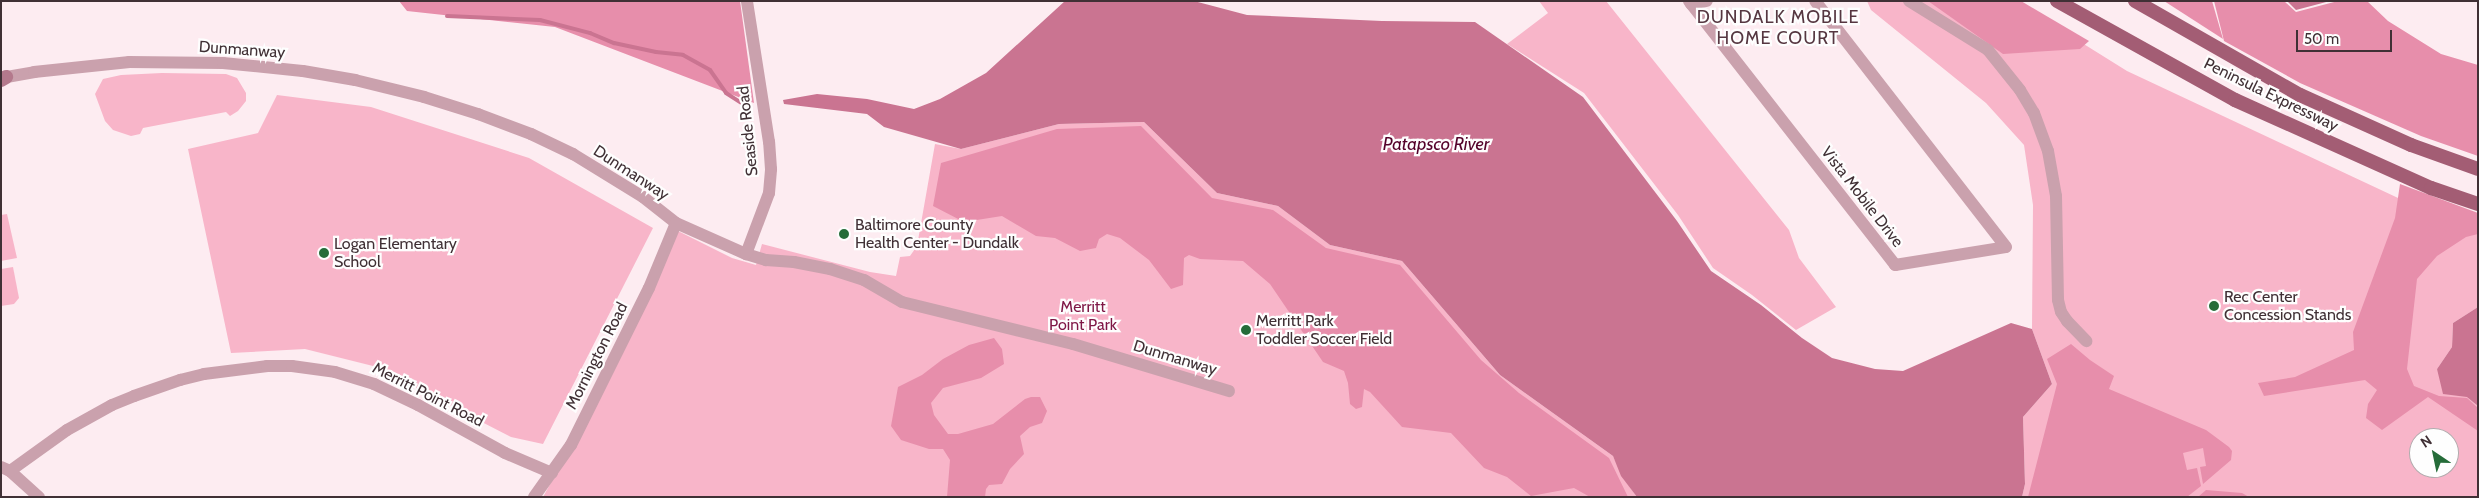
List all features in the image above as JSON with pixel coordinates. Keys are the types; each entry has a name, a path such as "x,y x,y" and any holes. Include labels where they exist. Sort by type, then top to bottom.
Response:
{"main road":[{"name":"Peninsula Expressway","path":"2057,1 2235,100 2431,188 2478,204"},
{"name":"Peninsula Expressway","path":"2135,1 2300,95 2411,145 2478,169"}],"street":[{"name":"Seaside Road","path":"746,254 769,193 771,169 769,142 747,1"},
{"name":"Vista Mobile Drive","path":"1690,3 1707,1"},
{"name":"Vista Mobile Drive","path":"1690,3 1895,265 2006,248 1815,1"},
{"path":"1909,1 1988,50 2014,82 2034,113 2048,151 2056,196 2058,300 2061,312 2086,340"},
{"name":"Dunmanway","path":"3,78 34,72 139,62 223,63 303,71 355,80 424,97 478,114 531,134 604,172 676,223 746,254 766,260 794,262 830,269 864,280 902,302 1074,344 1229,391"},
{"name":"Mornington Road","path":"534,497 571,445 649,288 676,223"},
{"name":"Merritt Point Road","path":"6,469 67,430 112,405 134,396 204,374 260,367 292,366 335,372 374,384 418,405 505,453 552,473"},
{"path":"6,469 39,497"}],"green space":[{"path":"1539,1 1606,1 1789,230 1799,258 1836,307 1796,330 1752,295 1713,268 1678,215 1584,93 1507,44 1548,13"},
{"path":"1867,1 2015,1 2127,71 2428,212 2478,228 2478,307 2453,323 2452,347 2437,369 2478,406 2478,497 2022,497 2025,484 2023,417 2052,384 2032,329 2033,205 2024,145 1986,103 1871,10"},
{"path":"162,73 226,74 237,78 246,93 246,101 238,111 230,116 226,112 143,128 140,134 131,136 113,130 105,121 95,94 103,79 121,75"},
{"path":"277,95 371,107 529,158 653,228 543,444 511,437 373,366 305,349 231,353 188,149 258,133"},
{"name":"Merritt Point Park","path":"1144,122 1217,193 1278,206 1330,245 1402,261 1500,375 1613,456 1624,479 1637,497 543,497 579,432 678,231 732,258 756,265 762,244 870,272 896,276 900,257 910,256 917,246 935,144 961,149 1059,124"},
{"path":"7,214 17,258 1,261 1,215"},
{"path":"13,267 19,298 14,304 1,306 1,269"}],"shaded area":[{"path":"399,1 740,1 754,103 555,27 407,11"},
{"path":"1928,1 2021,1 2089,41 2080,49 2003,54"},
{"path":"2164,1 2212,1 2223,39"},
{"path":"2214,1 2284,1 2296,12 2338,1 2367,1 2388,21 2441,54 2478,65 2478,156 2421,136 2300,83 2224,41"},
{"path":"1141,126 1212,198 1273,210 1326,248 1400,265 1481,360 1519,393 1609,458 1628,497 1590,497 1574,488 1531,496 1507,477 1484,468 1451,433 1402,427 1370,392 1364,389 1362,407 1356,409 1350,404 1348,383 1344,371 1323,362 1270,284 1243,261 1200,259 1189,255 1184,258 1183,285 1171,289 1149,260 1120,238 1107,234 1099,239 1096,248 1080,251 1055,238 1036,236 1002,216 964,222 933,206 941,163 1057,129"},
{"path":"2400,184 2478,213 2478,234 2466,237 2437,256 2417,279 2407,369 2414,386 2439,396 2467,398 2478,408 2478,431 2428,397 2382,430 2366,418 2368,404 2377,390 2365,380 2264,396 2258,383 2295,377 2354,350 2353,332 2395,218"},
{"path":"994,338 1002,349 1004,364 981,378 943,388 931,403 934,415 948,434 958,434 993,424 1025,399 1031,397 1040,397 1047,411 1042,423 1030,427 1020,436 1024,454 1010,469 1002,484 989,485 986,489 985,497 947,497 950,460 943,449 929,449 901,440 891,426 898,387 922,375 943,359 969,345"},
{"path":"2071,344 2114,376 2109,389 2206,430 2229,447 2232,451 2231,460 2203,484 2200,467 2206,466 2203,448 2183,453 2187,470 2197,468 2201,486 2187,497 2028,497 2057,384 2047,359"},
{"path":"2206,490 2242,493 2249,497 2198,497"}],"water":[{"name":"Patapsco River","path":"1065,1 1194,1 1247,15 1382,21 1475,22 1583,97 1677,221 1711,271 1761,305 1802,338 1832,358 1875,369 1903,371 2011,323 2032,329 2052,384 2023,417 2025,484 2022,497 1637,497 1621,476 1613,456 1500,375 1402,261 1330,245 1278,206 1217,193 1144,122 1059,124 961,149 884,127 867,114 784,104 783,100 817,94 867,99 914,109 940,99 986,73"},
{"path":"2287,1 2330,1 2296,10"},
{"path":"2478,307 2478,406 2467,397 2443,394 2437,369 2452,347 2453,323"}],"waterway":[{"path":"447,16 540,20 590,33 614,43 656,52 683,55 710,70 726,93 743,104"}],"place":[{"name":"Baltimore County Health Center - Dundalk","path":"844,234"},
{"name":"Logan Elementary School","path":"324,253"},
{"name":"Rec Center Concession Stands","path":"2214,306"},
{"name":"Merritt Park Toddler Soccer Field","path":"1246,330"}],"district":[{"name":"DUNDALK MOBILE HOME COURT","path":"1778,28"}]}
